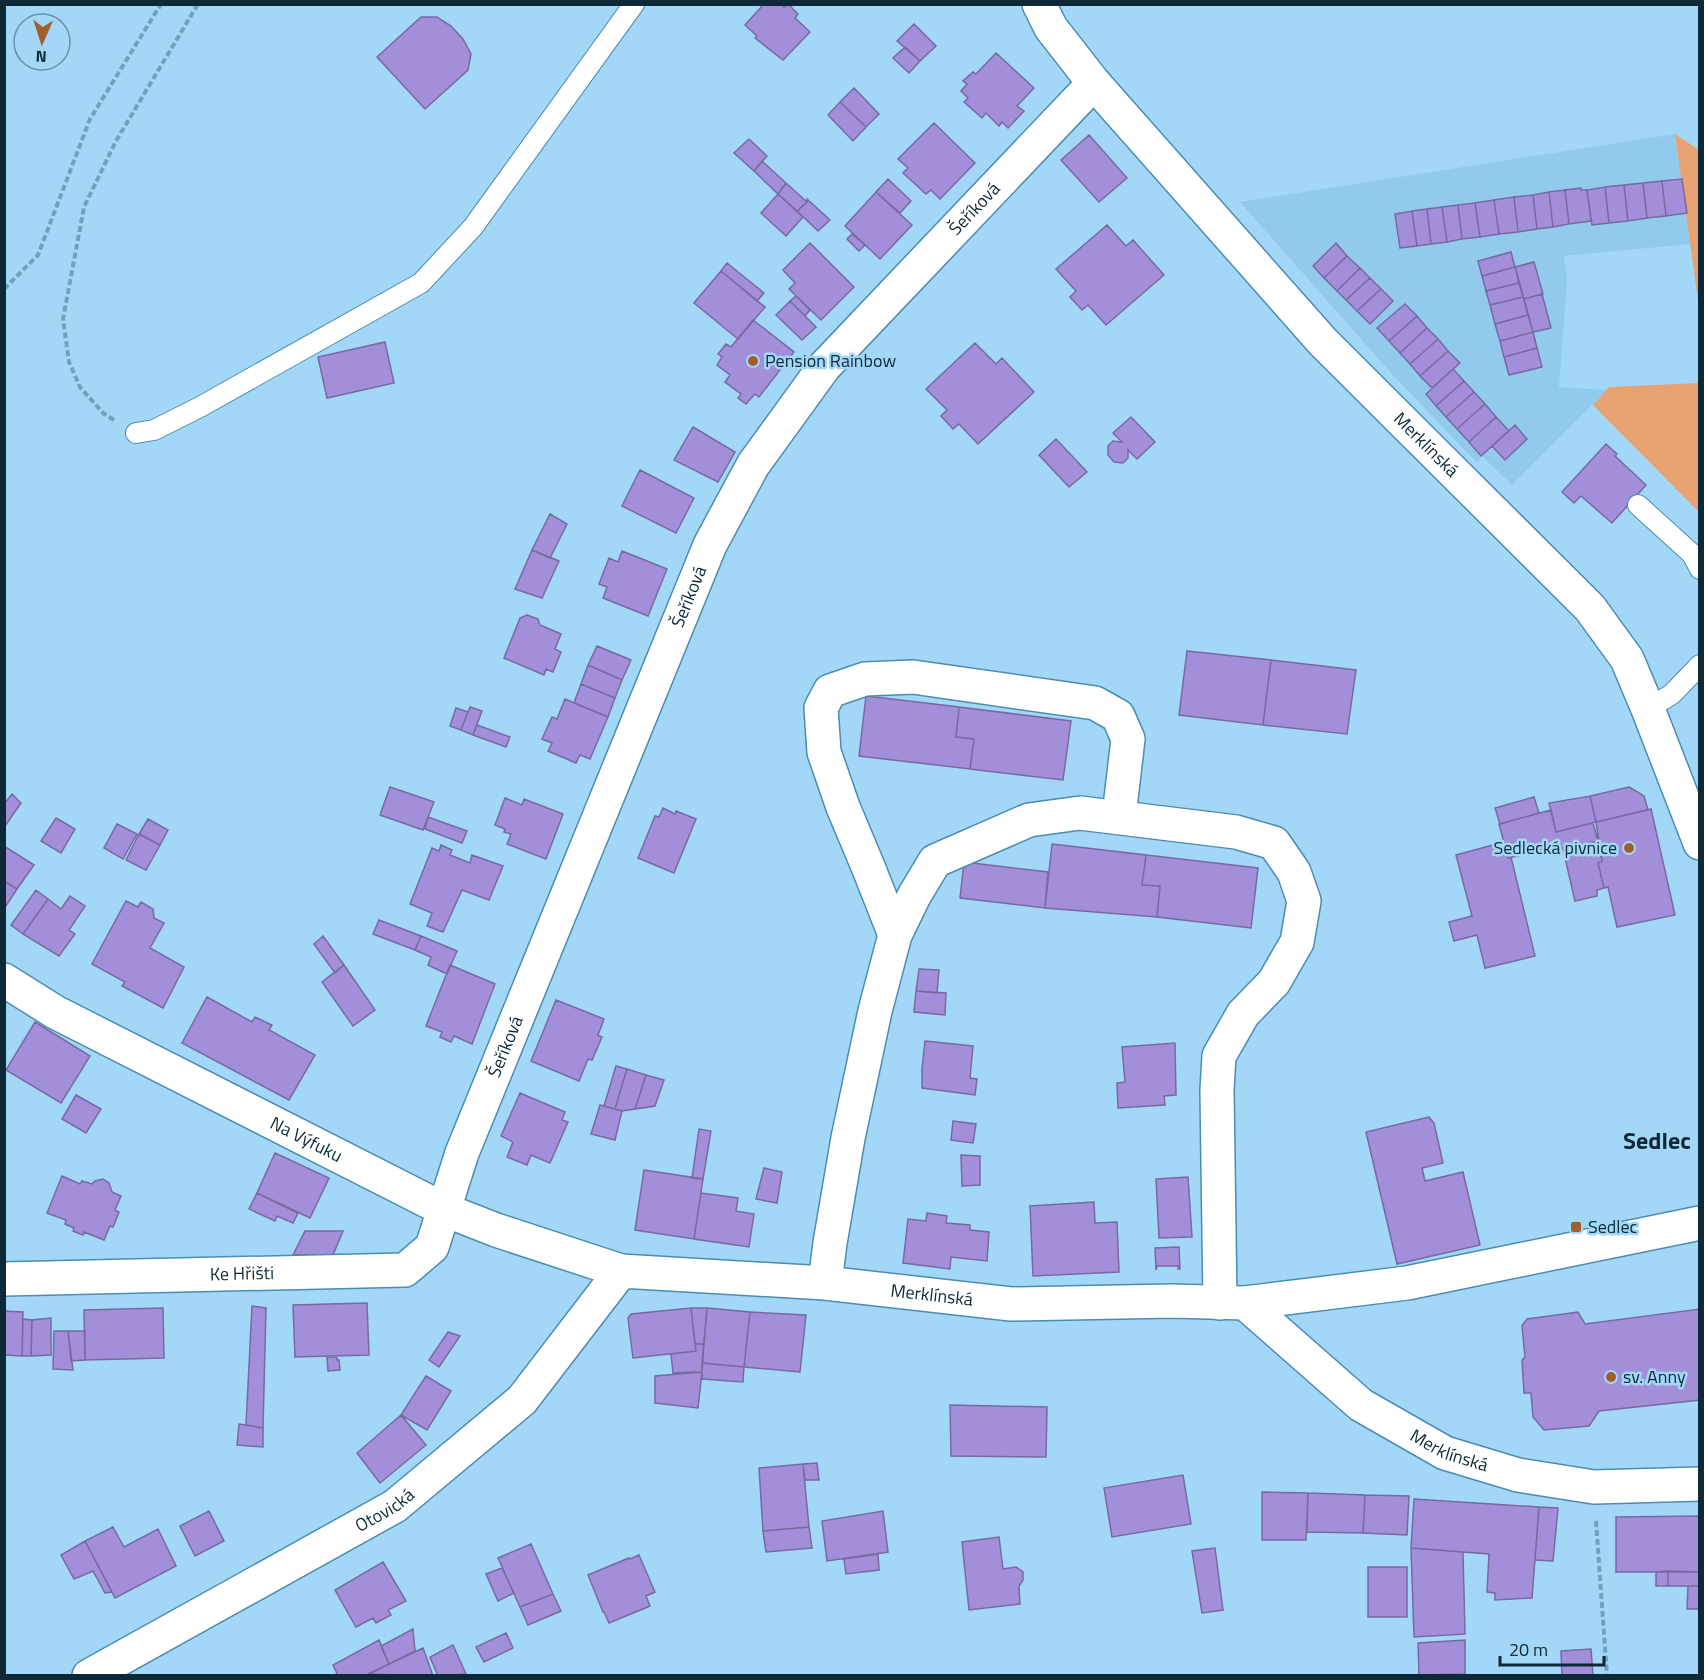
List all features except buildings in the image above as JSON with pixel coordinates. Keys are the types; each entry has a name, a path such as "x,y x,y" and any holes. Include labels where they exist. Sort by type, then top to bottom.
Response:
{"street":[{"name":"Merklínská","path":"1039,4 1052,28 1094,83 1323,342 1590,608 1627,659 1700,843"},
{"name":"Šeříková","path":"445,1210 462,1153 710,545 753,465 824,367 1094,83"},
{"path":"894,935 843,807 824,752 821,708 830,691 865,679 913,677 1095,703 1118,716 1128,740 1119,816"},
{"path":"825,1283 848,1138 876,1011 894,935 914,896 935,861 1029,820 1080,813 1236,832 1274,843 1294,872 1304,901 1297,942 1274,982 1243,1014 1220,1056 1217,1090 1232,1303"},
{"name":"Na Výfuku","path":"4,980 55,1012 445,1210 496,1230 621,1271"},
{"name":"Ke Hřišti","path":"4,1279 405,1270 432,1247 445,1210"},
{"name":"Merklínská","path":"621,1271 825,1283 1011,1304 1172,1301 1232,1303 1407,1283 1700,1223"},
{"name":"Otovická","path":"89,1676 395,1506 522,1400 621,1271"},
{"name":"Merklínská","path":"1232,1303 1361,1405 1446,1453 1518,1475 1594,1487 1700,1484"}],"lane":[{"path":"136,433 154,430 200,407 421,283 473,227 634,4"},
{"path":"1638,505 1692,554 1700,569"},
{"path":"1648,710 1672,694 1700,665"}],"path":[{"path":"4,289 38,255 90,119 161,4"},
{"path":"136,433 103,413 80,387 69,362 63,319 84,207 116,141 198,4"},
{"path":"1594,1487 1607,1676"}],"shaded area":[{"path":"1675,134 1690,244 1564,256 1567,281 1559,387 1607,390 1512,485 1482,456 1477,463 1392,374 1240,202"},
{"path":"1675,134 1699,150 1699,308"},
{"path":"1700,383 1699,512 1593,405 1609,387"}],"place":[{"name":"Pension Rainbow","path":"753,361"},
{"name":"Sedlecká pivnice","path":"1629,848"},
{"name":"Sedlec","path":"1576,1227"},
{"name":"sv. Anny","path":"1611,1377"}],"district":[{"name":"Sedlec","path":"1657,1141"}]}
